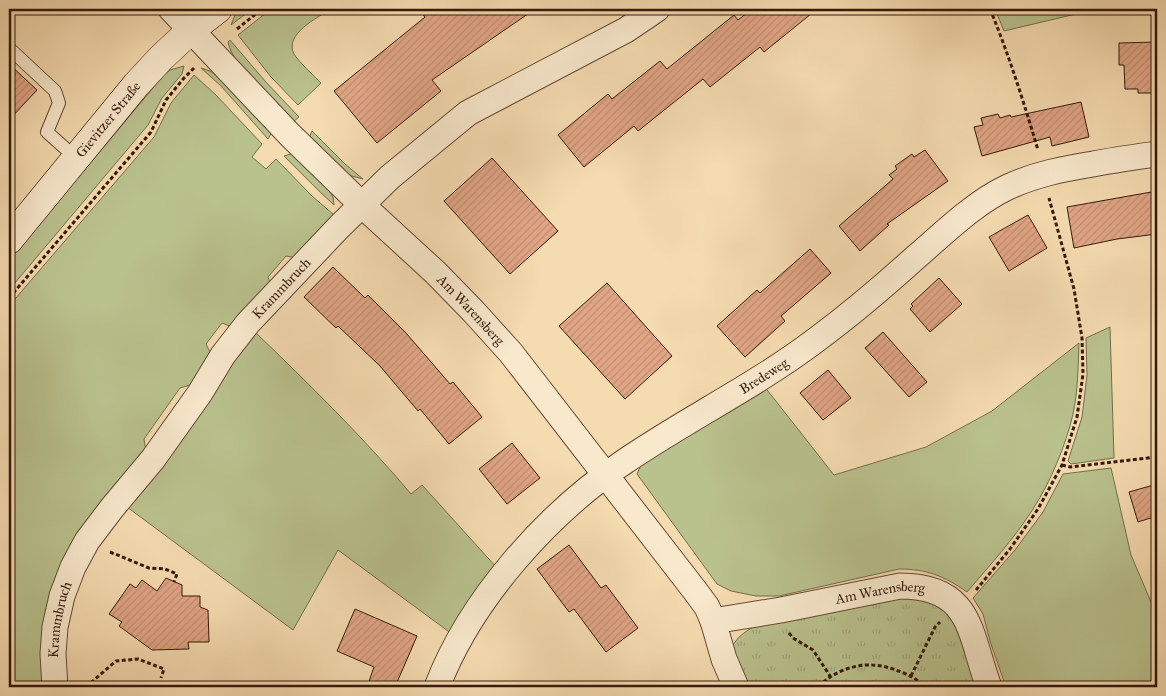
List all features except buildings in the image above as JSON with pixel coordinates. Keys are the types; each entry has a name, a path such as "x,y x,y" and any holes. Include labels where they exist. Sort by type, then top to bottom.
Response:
{"main road":[{"name":"Gievitzer Straße","path":"9,240 136,85 191,30 218,9"}],"street":[{"name":"Am Warensberg","path":"171,9 290,135 436,273 511,353 707,607 724,659 736,687"},
{"name":"Krammbruch","path":"55,687 53,654 55,627 60,604 73,567 87,541 153,458 200,393 223,355 248,323 390,177 468,113 626,30 657,9"},
{"name":"Bredeweg","path":"437,687 473,615 506,570 538,534 588,488 642,450 757,380 815,341 873,296 950,228 984,201 1006,188 1033,176 1059,170 1157,154"},
{"name":"Am Warensberg","path":"713,621 781,610 900,586 916,586 929,589 942,594 957,606 962,613 971,630 989,687"}],"lane":[{"path":"9,48 56,90 59,103 47,132 76,158"}],"path":[{"path":"9,298 151,132 166,100 184,78 211,51 262,9"},
{"path":"911,676 935,627 971,595 1010,549 1038,509 1062,465 1077,417 1083,374 1082,338 1074,289 1043,174 1042,162 1001,36 990,9"},
{"path":"193,69 198,72"},
{"path":"1062,465 1070,468 1157,457"},
{"path":"87,541 148,568 165,569 176,574 174,582"},
{"path":"781,610 786,627 793,638 813,650 830,676"},
{"path":"86,687 116,661 138,659 164,669 161,678"},
{"path":"819,687 830,676 846,669 870,664 911,676 926,687"}],"green space":[{"path":"240,9 252,9 231,25 235,15"},
{"path":"271,9 331,9 304,27 294,40 292,47 294,54 321,83 298,105 271,77 238,35"},
{"path":"995,9 1097,9 1004,31"},
{"path":"230,40 299,117 292,123 233,55 228,42"},
{"path":"184,66 182,74 162,98 148,125 9,290 9,260 164,75 170,70"},
{"path":"201,68 218,76 272,132 268,139 221,86"},
{"path":"194,75 215,94 262,144 252,157 266,169 276,159 312,196 334,215 296,258 286,256 268,277 271,285 232,327 222,323 206,344 211,354 190,385 180,388 144,439 146,451 103,500 43,684 9,683 9,306 154,137 171,103"},
{"path":"312,131 363,179 348,175 309,138"},
{"path":"294,153 330,192 334,205 284,156"},
{"path":"1110,327 1114,458 1071,464 1068,461 1082,417 1087,375 1086,338"},
{"path":"255,332 355,431 411,494 422,485 497,568 452,634 338,550 293,630 127,507 163,467 211,398 232,362"},
{"path":"1079,343 1075,405 1062,451 1051,476 1026,520 1002,552 967,592 935,574 918,570 899,569 779,596 756,596 731,591 717,584 637,474 641,465 764,386 834,475 926,447 992,411"},
{"path":"1111,468 1131,555 1157,616 1157,687 1006,687 983,614 973,598 1015,550 1043,512 1063,474"},
{"path":"901,593 948,607 983,687 744,687 732,647 740,636 751,628 759,624"}]}
